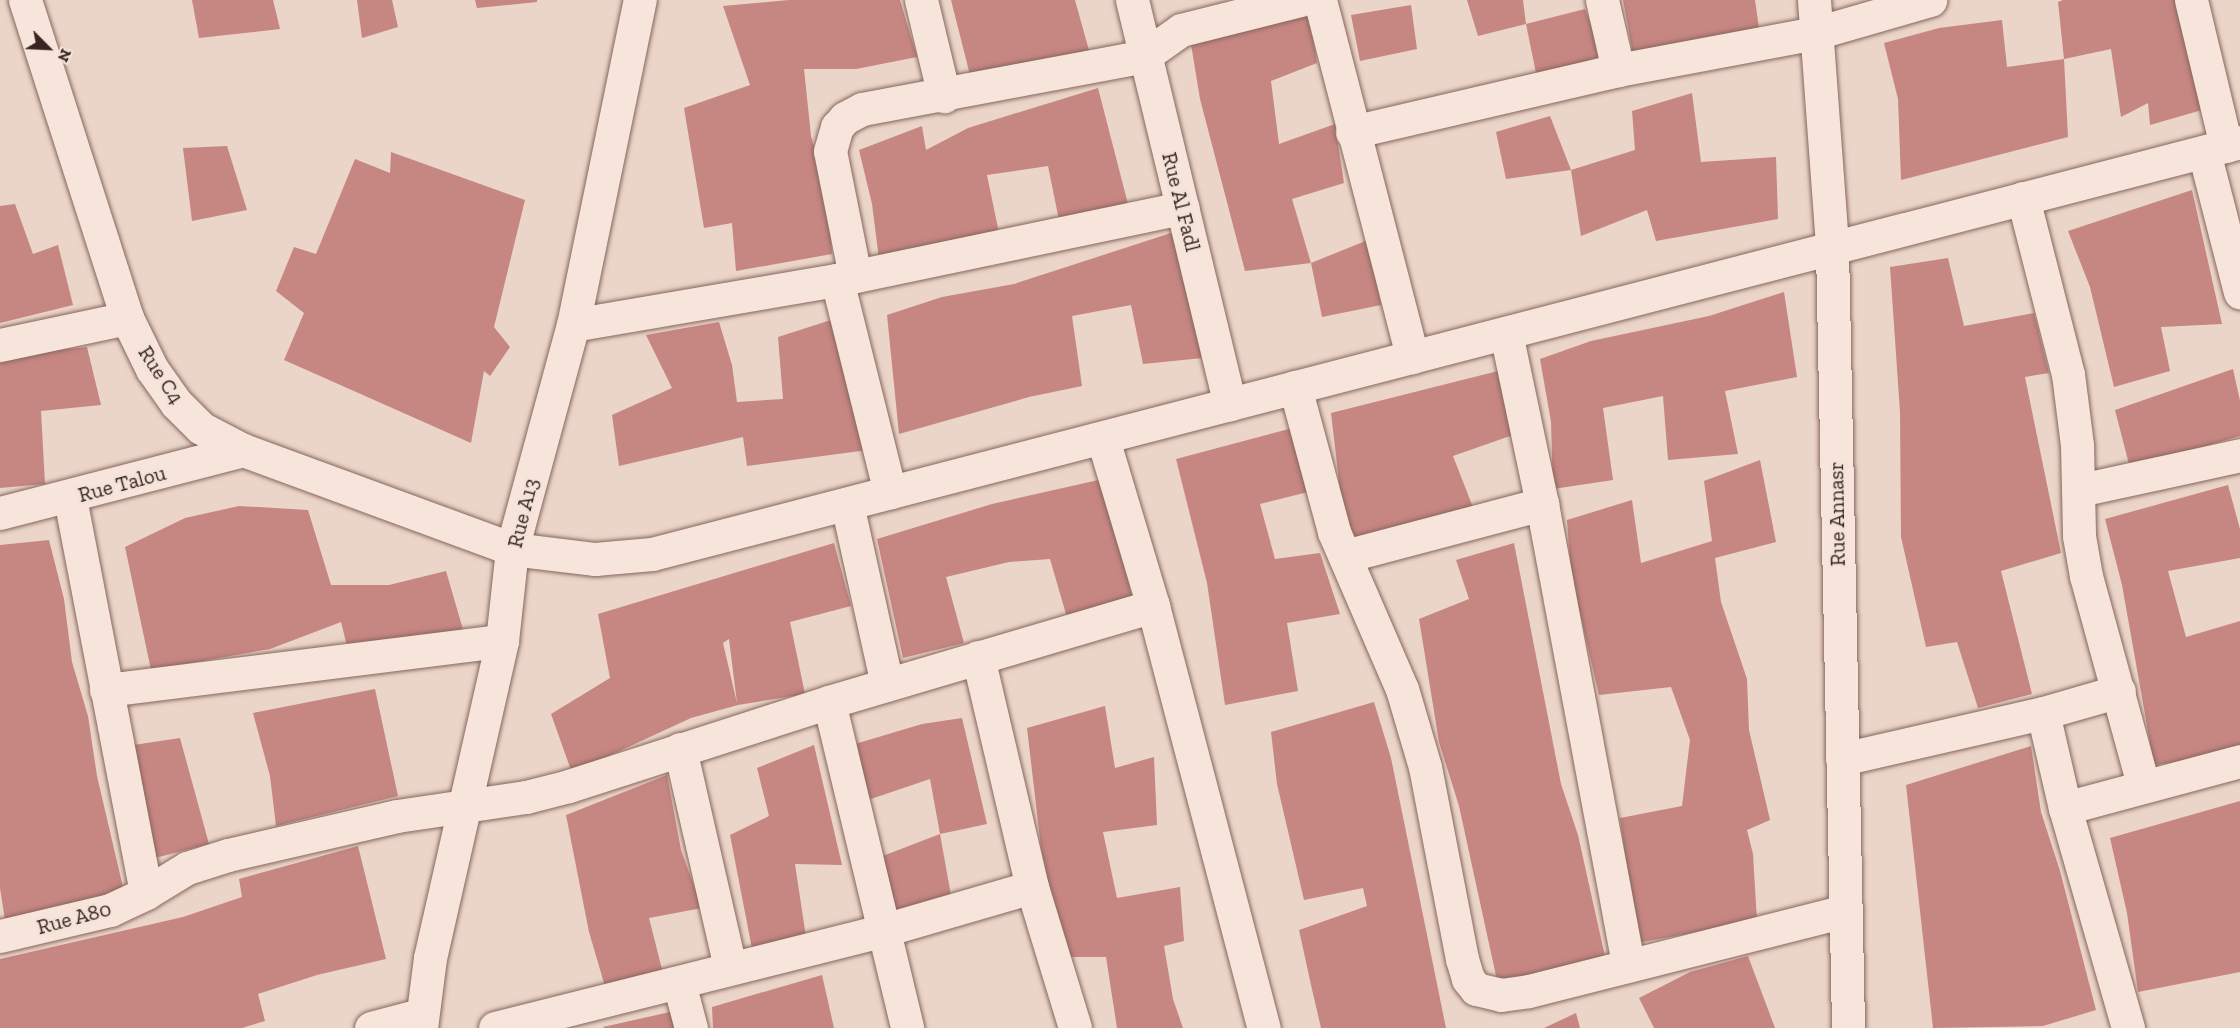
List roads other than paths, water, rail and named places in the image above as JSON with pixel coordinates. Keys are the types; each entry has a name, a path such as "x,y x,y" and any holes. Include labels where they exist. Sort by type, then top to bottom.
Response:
{"street":[{"name":"Rue C4","path":"25,0 127,318 152,369 176,403 201,428 243,450 512,549 595,559 652,554 1103,439 2223,146"},
{"name":"Rue A13","path":"421,1022 502,641 512,549 573,325 640,0"},
{"path":"921,0 944,96"},
{"name":"Rue Al Fadl","path":"1132,0 1230,404"},
{"path":"890,492 846,278 830,151 837,127 862,109 944,96 1144,56 1181,30 1300,0"},
{"path":"1320,0 1352,132 1413,357"},
{"path":"1602,0 1618,70"},
{"name":"Rue Annasr","path":"1814,0 1832,248 1848,1028"},
{"path":"1352,132 1618,70 1816,33 1930,0"},
{"path":"2191,0 2223,146 2240,292"},
{"path":"2023,198 2068,374 2080,490 2079,536 2143,785"},
{"path":"573,325 846,278 1183,208"},
{"path":"0,345 127,318"},
{"path":"1506,333 1542,504 1628,963"},
{"path":"1295,387 1334,532 1402,689 1425,767 1468,979 1476,989 1501,995 1529,991 1628,963 1845,911"},
{"path":"1103,439 1153,606 1264,1028"},
{"name":"Rue Talou","path":"0,513 70,498 243,450"},
{"path":"2080,490 2240,455"},
{"path":"70,498 146,893"},
{"path":"847,504 887,685"},
{"path":"1345,556 1542,504"},
{"name":"Rue A80","path":"0,936 110,910 146,893 187,867 228,855 466,804 526,797 569,786 829,702 1153,606"},
{"path":"106,690 502,641"},
{"path":"978,657 1032,887 1075,1028"},
{"path":"1842,759 2043,713 2119,691"},
{"path":"829,702 907,1028"},
{"path":"2043,713 2065,808 2128,1028"},
{"path":"680,749 730,967"},
{"path":"2065,808 2240,760"},
{"path":"495,1028 884,930 1032,887"},
{"path":"679,983 691,1028"},
{"path":"371,1028 421,1022"}]}
